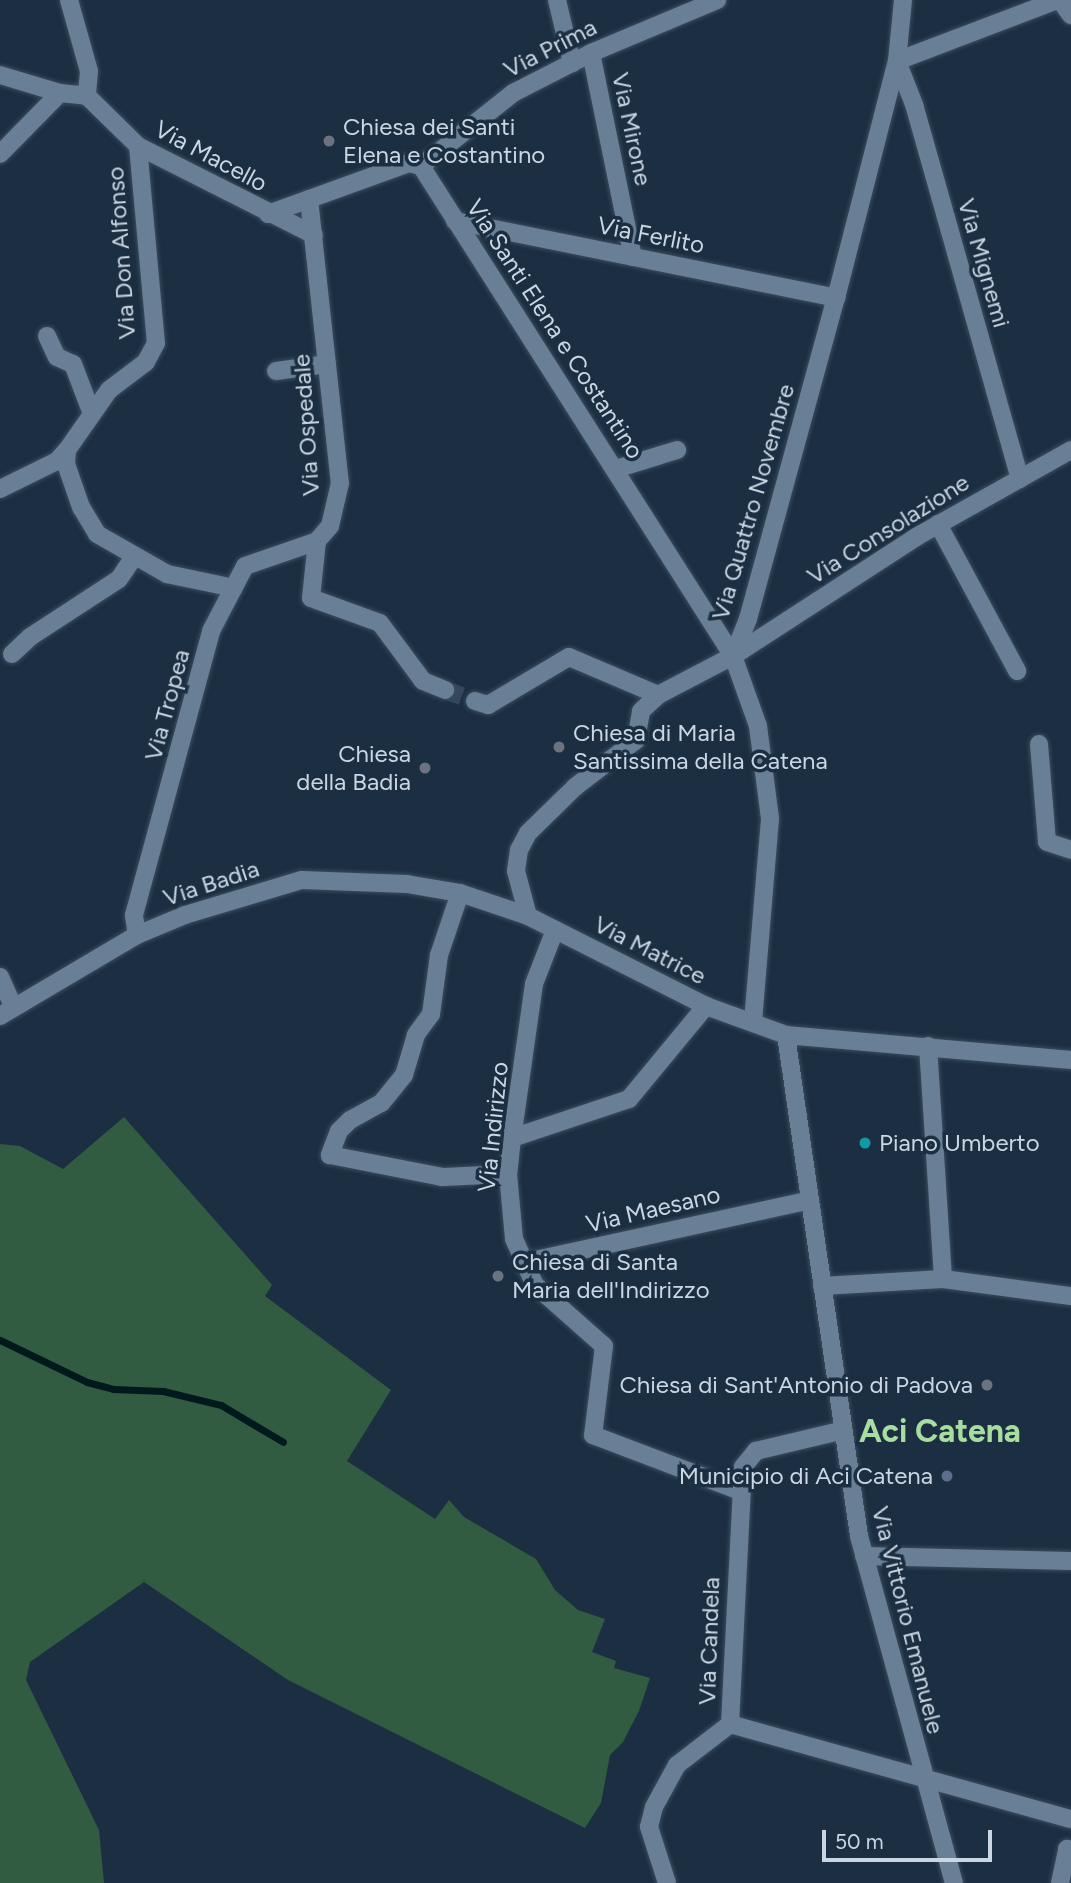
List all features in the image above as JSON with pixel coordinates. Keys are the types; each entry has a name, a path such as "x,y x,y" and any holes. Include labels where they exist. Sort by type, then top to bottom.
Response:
{"street":[{"path":"0,75 60,93 87,96 89,71 69,0"},
{"path":"557,0 572,63"},
{"name":"Via Prima","path":"421,166 482,114 572,63 717,0"},
{"name":"Via Quattro Novembre","path":"753,1022 770,819 758,726 733,656 748,619 836,298 897,61 903,0"},
{"path":"897,61 1059,0 1071,15"},
{"name":"Via Mirone","path":"591,53 633,257"},
{"name":"Via Mignemi","path":"897,61 915,107 1020,479"},
{"path":"0,154 60,93"},
{"name":"Via Macello","path":"87,96 138,146 314,235"},
{"name":"Via Don Alfonso","path":"0,489 57,461 109,390 146,362 156,343 138,146"},
{"path":"268,214 409,163 421,166"},
{"name":"Via Santi Elena e Costantino","path":"421,166 733,656"},
{"name":"Via Ospedale","path":"309,199 340,484 330,526 317,541 311,598 380,623 424,681 445,690"},
{"name":"Via Ferlito","path":"455,221 836,298"},
{"path":"47,336 57,357 73,364 92,414"},
{"path":"276,371 327,364"},
{"path":"67,450 72,485 97,534 167,574 234,588"},
{"path":"616,469 677,450"},
{"name":"Via Consolazione","path":"658,695 733,656 939,524 1071,450"},
{"path":"939,524 1017,671"},
{"name":"Via Tropea","path":"137,935 134,915 211,631 245,566 256,559 317,541"},
{"path":"12,654 30,637 119,579 134,557"},
{"path":"481,703 569,657 658,695 641,711 636,740 575,787 528,833 519,850 516,871 528,916"},
{"path":"1040,744 1047,842 1071,850"},
{"name":"Via Badia","path":"7,1011 137,935 185,915 302,880 407,884 460,893"},
{"path":"460,893 439,955 431,1014 416,1035 404,1075 381,1103 350,1120 339,1131 330,1155 442,1177 508,1174"},
{"name":"Via Matrice","path":"460,893 528,916 706,1006 786,1035 1071,1060"},
{"name":"Via Indirizzo","path":"555,930 534,984 512,1138 508,1174 514,1239 522,1263 535,1285 604,1346 593,1435 738,1490"},
{"path":"0,977 7,1011"},
{"path":"512,1138 629,1099 706,1006"},
{"name":"Via Vittorio Emanuele","path":"786,1035 802,1201 822,1286 840,1431 864,1556 954,1883"},
{"path":"936,1047 943,1279"},
{"name":"Via Maesano","path":"522,1263 802,1201"},
{"path":"822,1286 943,1279 1071,1296"},
{"name":"Via Candela","path":"840,1431 756,1451 743,1467 738,1490 730,1724 1071,1819"},
{"path":"864,1556 1071,1561"},
{"path":"667,1883 649,1827 663,1785 677,1765 730,1724"},
{"path":"1060,1882 1067,1849 1071,1850"}],"green space":[{"path":"124,1117 272,1285 265,1296 391,1390 347,1461 435,1519 449,1500 464,1517 536,1559 555,1590 578,1610 605,1619 592,1652 616,1661 614,1668 650,1678 639,1711 623,1742 610,1755 601,1803 585,1828 288,1680 144,1582 30,1662 26,1680 99,1830 104,1883 0,1883 0,1144 20,1146 63,1169"}],"waterway":[{"path":"0,1340 87,1382 113,1389 163,1391 221,1405 283,1442"}],"tunnel":[{"path":"445,690 475,701"}],"place":[{"name":"Chiesa dei Santi Elena e Costantino","path":"329,141"},
{"name":"Chiesa di Maria Santissima della Catena","path":"559,747"},
{"name":"Chiesa della Badia","path":"425,768"},
{"name":"Piano Umberto","path":"865,1143"},
{"name":"Chiesa di Santa Maria dell'Indirizzo","path":"498,1276"},
{"name":"Chiesa di Sant'Antonio di Padova","path":"987,1385"},
{"name":"Municipio di Aci Catena","path":"947,1476"}],"district":[{"name":"Aci Catena","path":"940,1431"}]}
